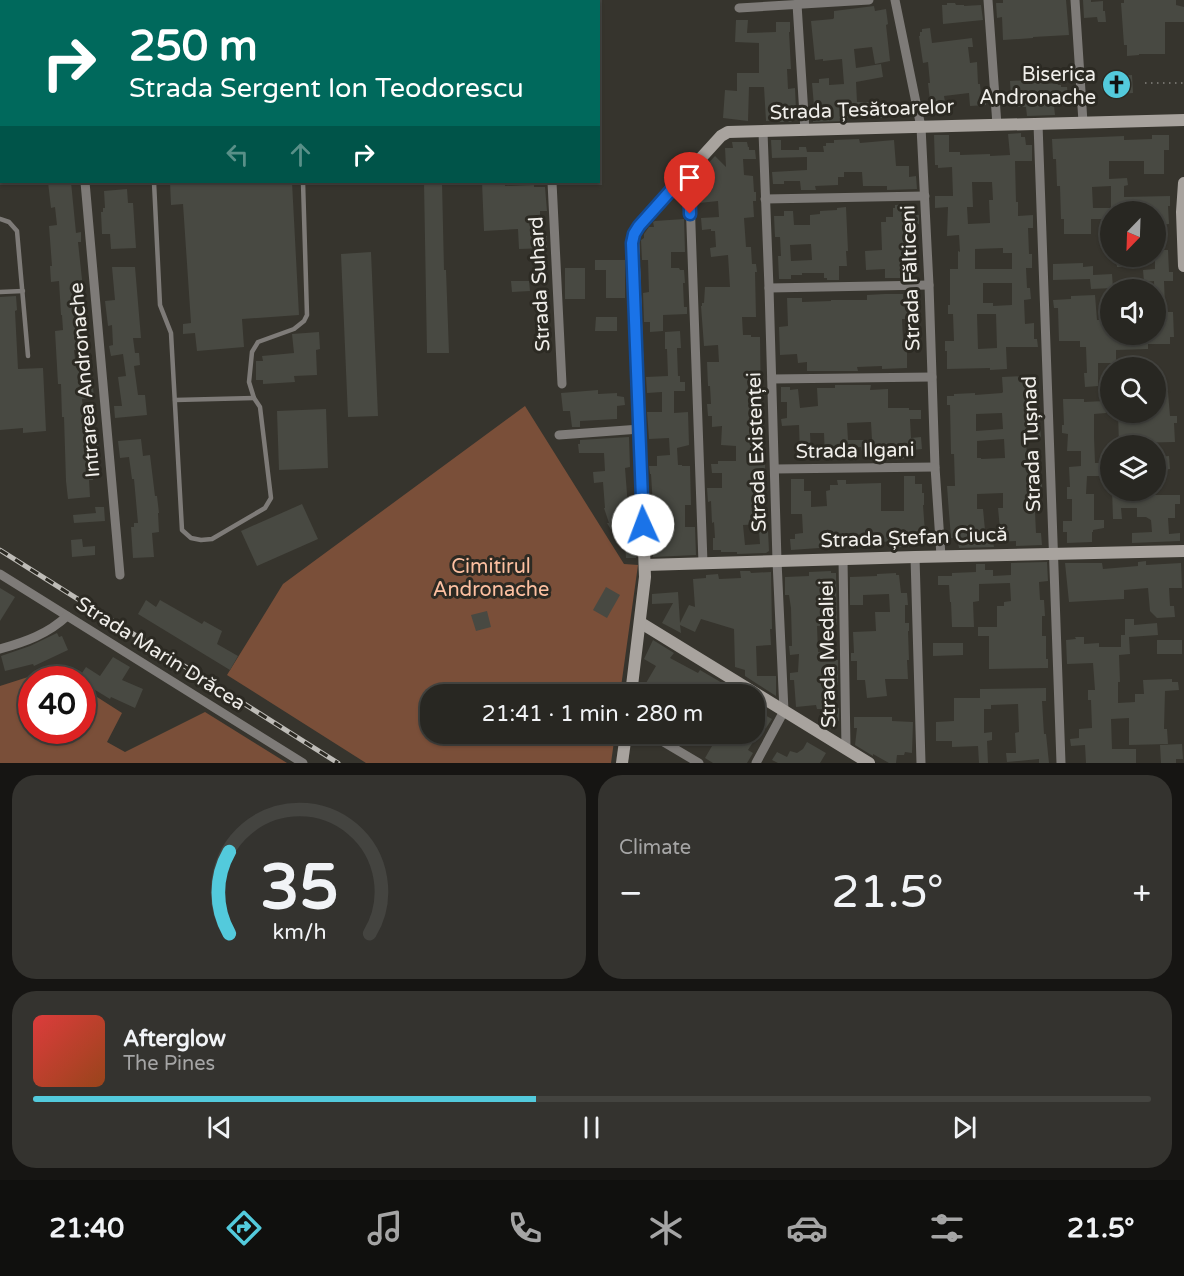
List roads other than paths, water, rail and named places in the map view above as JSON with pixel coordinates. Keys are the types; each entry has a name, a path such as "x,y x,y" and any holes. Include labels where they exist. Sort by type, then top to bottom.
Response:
{"street":[{"path":"740,8 869,0"},
{"name":"Strada Fălticeni","path":"896,0 921,127 935,467 942,556"},
{"path":"988,0 997,125"},
{"path":"1075,0 1083,122"},
{"path":"797,4 805,131"},
{"name":"Strada Țesătoarelor","path":"689,170 721,135 728,132 1184,120"},
{"name":"Strada Tușnad","path":"1038,124 1061,763"},
{"name":"Strada Existenței","path":"763,132 784,711"},
{"path":"632,684 645,566 633,238 639,226 689,170"},
{"path":"689,170 703,563"},
{"name":"Intrarea Andronache","path":"85,183 120,575"},
{"name":"Strada Suhard","path":"552,183 562,384"},
{"path":"1184,183 1182,212 1184,266"},
{"path":"765,199 925,196"},
{"path":"769,288 929,285"},
{"path":"772,379 932,377"},
{"path":"559,435 640,429"},
{"name":"Strada Ilgani","path":"775,469 935,467"},
{"name":"Strada Ștefan Ciucă","path":"645,566 915,556 1184,551"},
{"path":"915,556 921,763"},
{"name":"Strada Medaliei","path":"843,559 846,749"},
{"name":"Strada Marin Drăcea","path":"0,574 303,763"},
{"path":"0,649 41,635 67,616"},
{"path":"640,623 869,763"},
{"path":"756,763 784,711"},
{"path":"622,763 625,744"},
{"path":"667,744 699,763"}],"lane":[{"path":"154,183 160,305 171,333 182,530 191,538 201,540 212,539 266,508 271,498 260,407 254,398 249,382 252,352 258,342 294,329 304,321 307,315 303,183"},
{"path":"0,219 9,222 17,231 28,356"},
{"path":"0,292 23,291"},
{"path":"175,400 254,398"}],"railway":[{"path":"0,550 338,763"}],"place":[{"name":"Biserica Andronache","path":"1117,85"}],"park label":[{"name":"Cimitirul Andronache","path":"491,578"}]}
